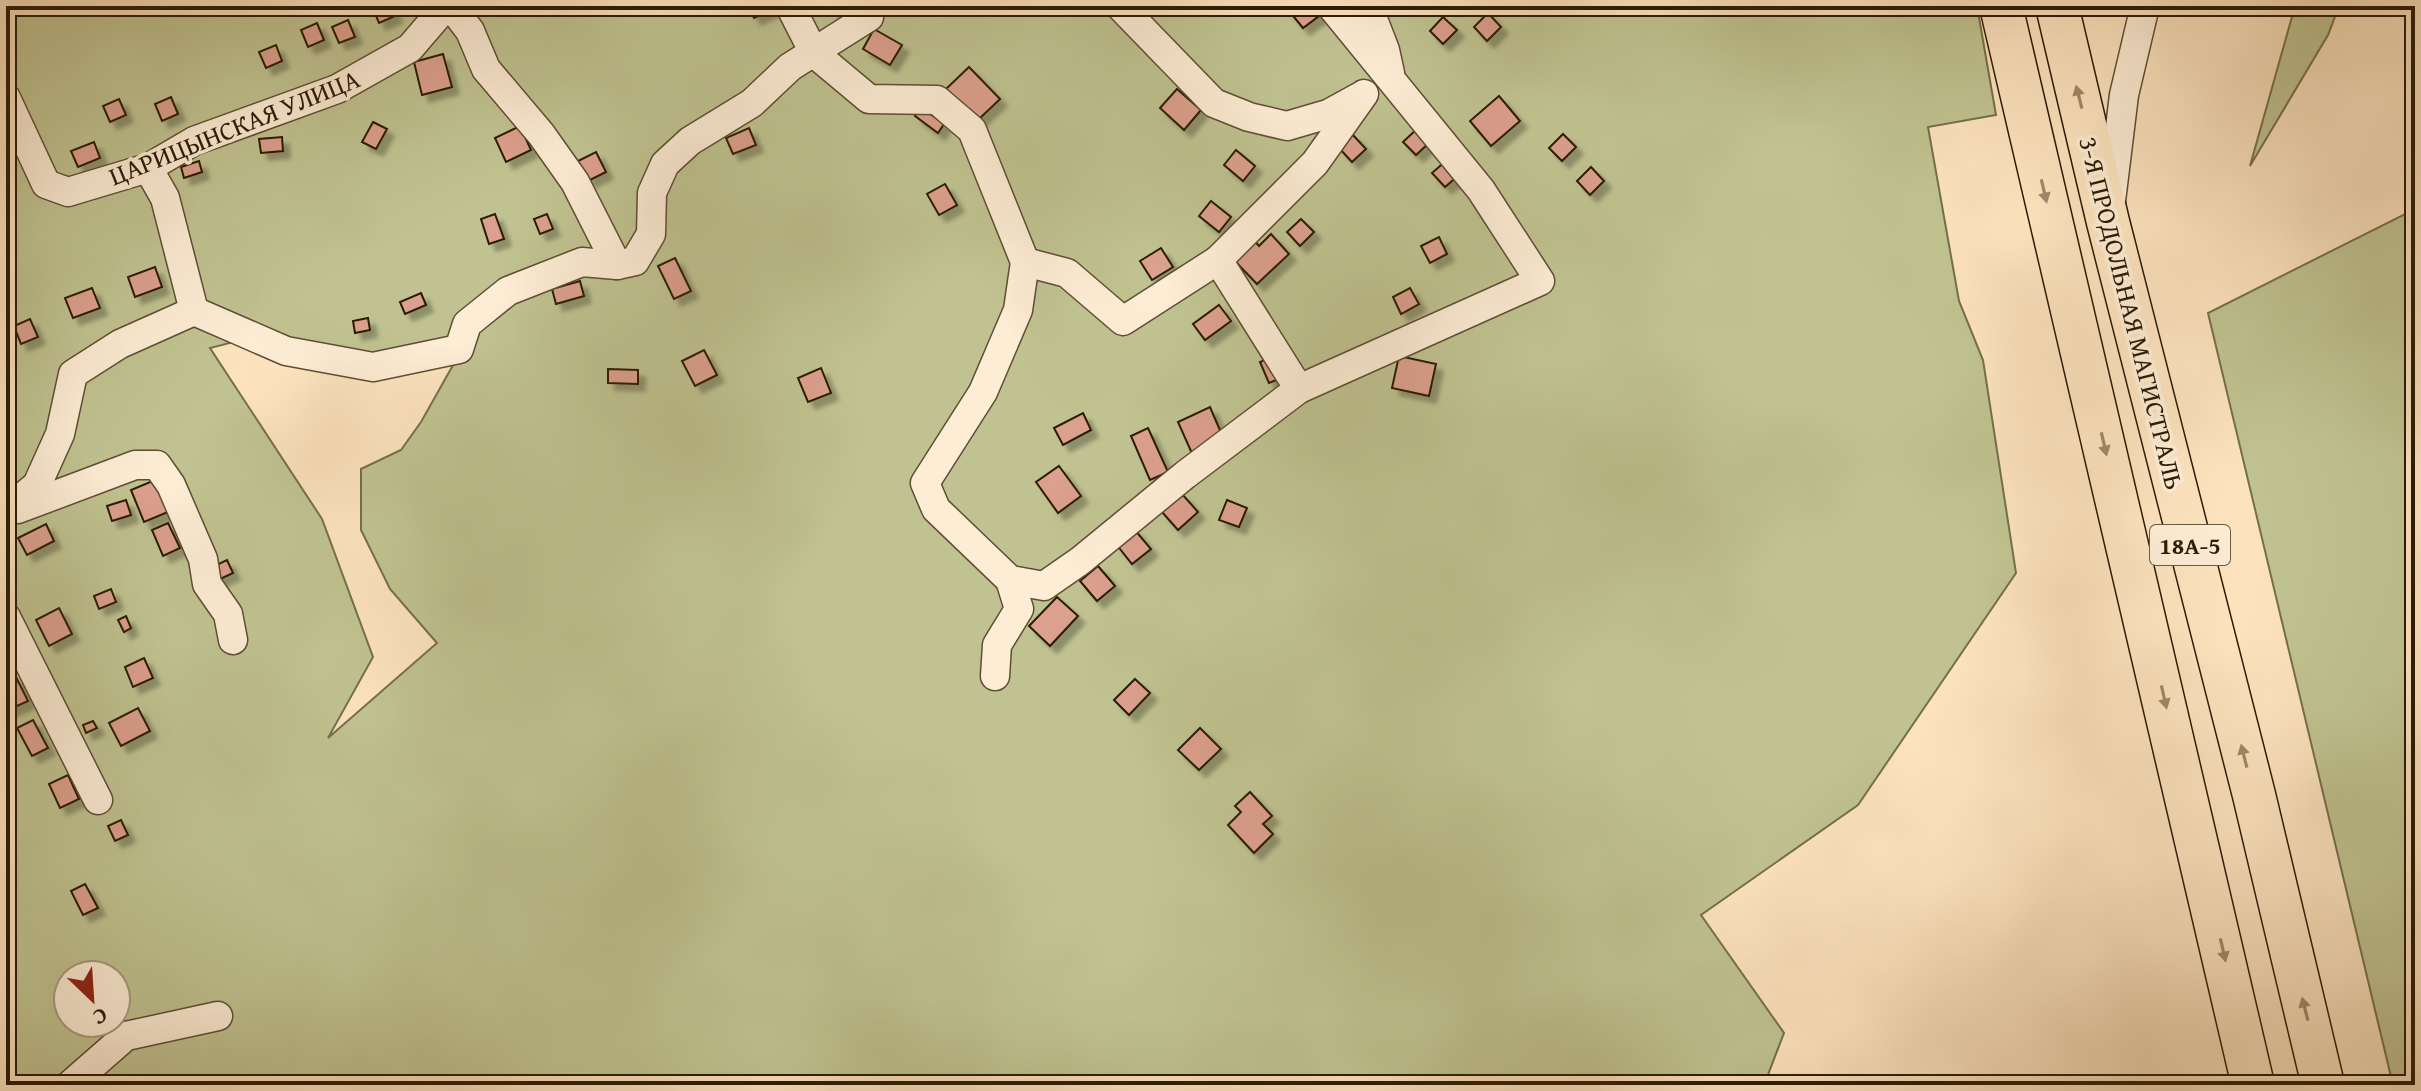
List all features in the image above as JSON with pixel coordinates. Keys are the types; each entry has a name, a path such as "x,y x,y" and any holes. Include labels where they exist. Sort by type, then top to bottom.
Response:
{"highway":[{"name":"18А-5","path":"2001,6 2253,1085"},
{"name":"3-Я ПРОДОЛЬНАЯ МАГИСТРАЛЬ","path":"2057,6 2323,1085"}],"street":[{"name":"ЦАРИЦЫНСКАЯ УЛИЦА","path":"6,98 46,184 68,192 148,168 194,141 337,89 410,48 449,6"},
{"path":"449,6 470,31 486,69 541,134 575,182 617,265"},
{"path":"790,6 814,53 869,99 937,100 972,130 1025,262 1018,310 983,392 925,483 936,509 1010,580 1019,609 997,645 995,676"},
{"path":"1120,6 1214,103 1249,117 1287,126 1328,114 1392,83"},
{"path":"1010,580 1044,586 1299,389 1540,281 1481,190 1331,6"},
{"path":"1368,6 1385,50 1392,83"},
{"path":"2108,222 2124,95 2145,6"},
{"path":"6,512 37,485 60,434 73,374 120,344 194,311 286,351 373,367 459,349 467,324 508,291 582,262 617,265 635,261 651,234 652,193 665,164 690,141 752,103 790,67 869,17"},
{"path":"1025,262 1067,273 1123,321 1218,260 1315,163 1364,94"},
{"path":"148,168 165,198 194,311"},
{"path":"1218,260 1299,389"},
{"path":"6,512 135,465 157,465 171,485 203,559 207,584 228,614 233,640"},
{"path":"6,617 98,800"},
{"path":"70,1085 126,1036 218,1016"}],"green space":[{"path":"6,6 1977,6 1996,115 1928,127 1959,301 1983,360 2016,573 1858,805 1701,915 1784,1033 1764,1085 6,1085","holes":["237,341 359,376 457,358 421,422 401,450 361,469 361,530 390,589 437,643 328,738 373,657 322,519 210,348"]},
{"path":"2295,6 2339,6 2328,35 2250,166"},
{"path":"2415,209 2415,1085 2393,1085 2208,313"}],"building":[{"path":"372,6 391,6 395,16 379,23"},
{"path":"748,6 774,6 775,8 754,18"},
{"path":"830,6 850,6 834,14"},
{"path":"1285,6 1317,6 1323,13 1303,28"},
{"path":"1488,13 1501,27 1487,41 1474,27"},
{"path":"1443,17 1457,30 1443,44 1430,31"},
{"path":"348,20 355,37 339,43 332,27"},
{"path":"317,23 324,40 308,47 301,30"},
{"path":"874,29 902,45 890,65 863,49"},
{"path":"276,45 282,61 266,68 259,52"},
{"path":"443,54 452,87 422,95 414,62"},
{"path":"969,67 1000,99 977,121 946,89"},
{"path":"1177,89 1201,110 1184,130 1160,108"},
{"path":"1499,96 1520,121 1491,146 1470,121"},
{"path":"171,97 178,114 162,121 155,104"},
{"path":"119,99 126,115 110,122 103,106"},
{"path":"921,107 944,124 938,133 915,116"},
{"path":"373,122 387,129 376,149 362,142"},
{"path":"520,126 531,150 506,162 495,138"},
{"path":"749,128 756,145 733,154 726,138"},
{"path":"1418,128 1430,142 1416,155 1403,142"},
{"path":"1563,134 1576,147 1562,161 1549,148"},
{"path":"1353,135 1366,149 1352,162 1339,148"},
{"path":"282,137 283,151 261,153 259,139"},
{"path":"94,142 100,158 78,167 71,151"},
{"path":"1236,150 1255,166 1243,181 1224,165"},
{"path":"596,152 606,172 588,181 578,161"},
{"path":"1447,160 1460,174 1445,187 1432,173"},
{"path":"199,161 202,172 184,178 181,167"},
{"path":"1591,167 1604,181 1590,195 1577,181"},
{"path":"945,184 957,205 939,215 927,194"},
{"path":"1211,201 1231,217 1219,232 1199,216"},
{"path":"495,214 504,239 489,244 481,219"},
{"path":"547,214 553,229 540,234 534,219"},
{"path":"1301,219 1314,232 1300,246 1287,232"},
{"path":"1271,234 1289,254 1257,284 1231,257 1252,238 1259,246"},
{"path":"1439,237 1447,254 1430,263 1421,246"},
{"path":"1161,248 1173,267 1152,280 1140,261"},
{"path":"675,258 691,291 674,299 658,266"},
{"path":"155,267 162,287 135,297 128,277"},
{"path":"580,281 584,296 556,304 552,289"},
{"path":"92,288 100,308 73,318 65,298"},
{"path":"1410,288 1419,304 1401,314 1393,297"},
{"path":"421,293 426,305 405,314 400,302"},
{"path":"1219,305 1231,321 1205,340 1193,324"},
{"path":"368,318 370,330 355,333 353,321"},
{"path":"30,319 38,337 21,344 14,326"},
{"path":"704,350 717,375 695,386 682,361"},
{"path":"1399,356 1436,364 1429,396 1392,388"},
{"path":"1272,357 1281,378 1269,383 1260,362"},
{"path":"821,368 831,393 808,402 798,378"},
{"path":"608,369 638,370 638,384 608,383"},
{"path":"1210,407 1222,435 1194,458 1178,422"},
{"path":"1083,413 1091,430 1063,445 1054,428"},
{"path":"1148,428 1168,472 1150,480 1131,436"},
{"path":"1059,466 1081,496 1058,513 1036,482"},
{"path":"155,480 168,512 144,522 131,490"},
{"path":"1182,494 1198,512 1178,530 1162,512"},
{"path":"126,500 131,515 112,521 107,506"},
{"path":"1227,500 1247,508 1239,527 1219,520"},
{"path":"168,523 180,548 163,556 152,530"},
{"path":"46,524 54,541 27,555 18,538"},
{"path":"1134,529 1151,549 1132,564 1116,544"},
{"path":"227,560 233,573 216,581 210,568"},
{"path":"1098,566 1115,586 1097,601 1080,581"},
{"path":"111,589 116,602 99,609 94,596"},
{"path":"1057,597 1078,616 1050,646 1029,626"},
{"path":"59,608 72,634 49,646 36,620"},
{"path":"126,616 131,628 124,632 118,620"},
{"path":"144,658 153,678 133,687 125,667"},
{"path":"16,677 28,701 6,711 6,682"},
{"path":"1135,679 1150,693 1129,715 1114,700"},
{"path":"138,708 150,731 121,746 109,723"},
{"path":"33,720 48,748 32,756 17,728"},
{"path":"93,721 97,728 86,733 83,725"},
{"path":"1200,728 1221,749 1199,770 1178,750"},
{"path":"68,775 79,799 60,808 49,784"},
{"path":"1250,792 1272,816 1263,824 1273,834 1254,853 1228,825 1241,812 1235,806"},
{"path":"121,820 128,835 115,841 108,826"},
{"path":"85,884 98,908 83,915 71,891"}]}
